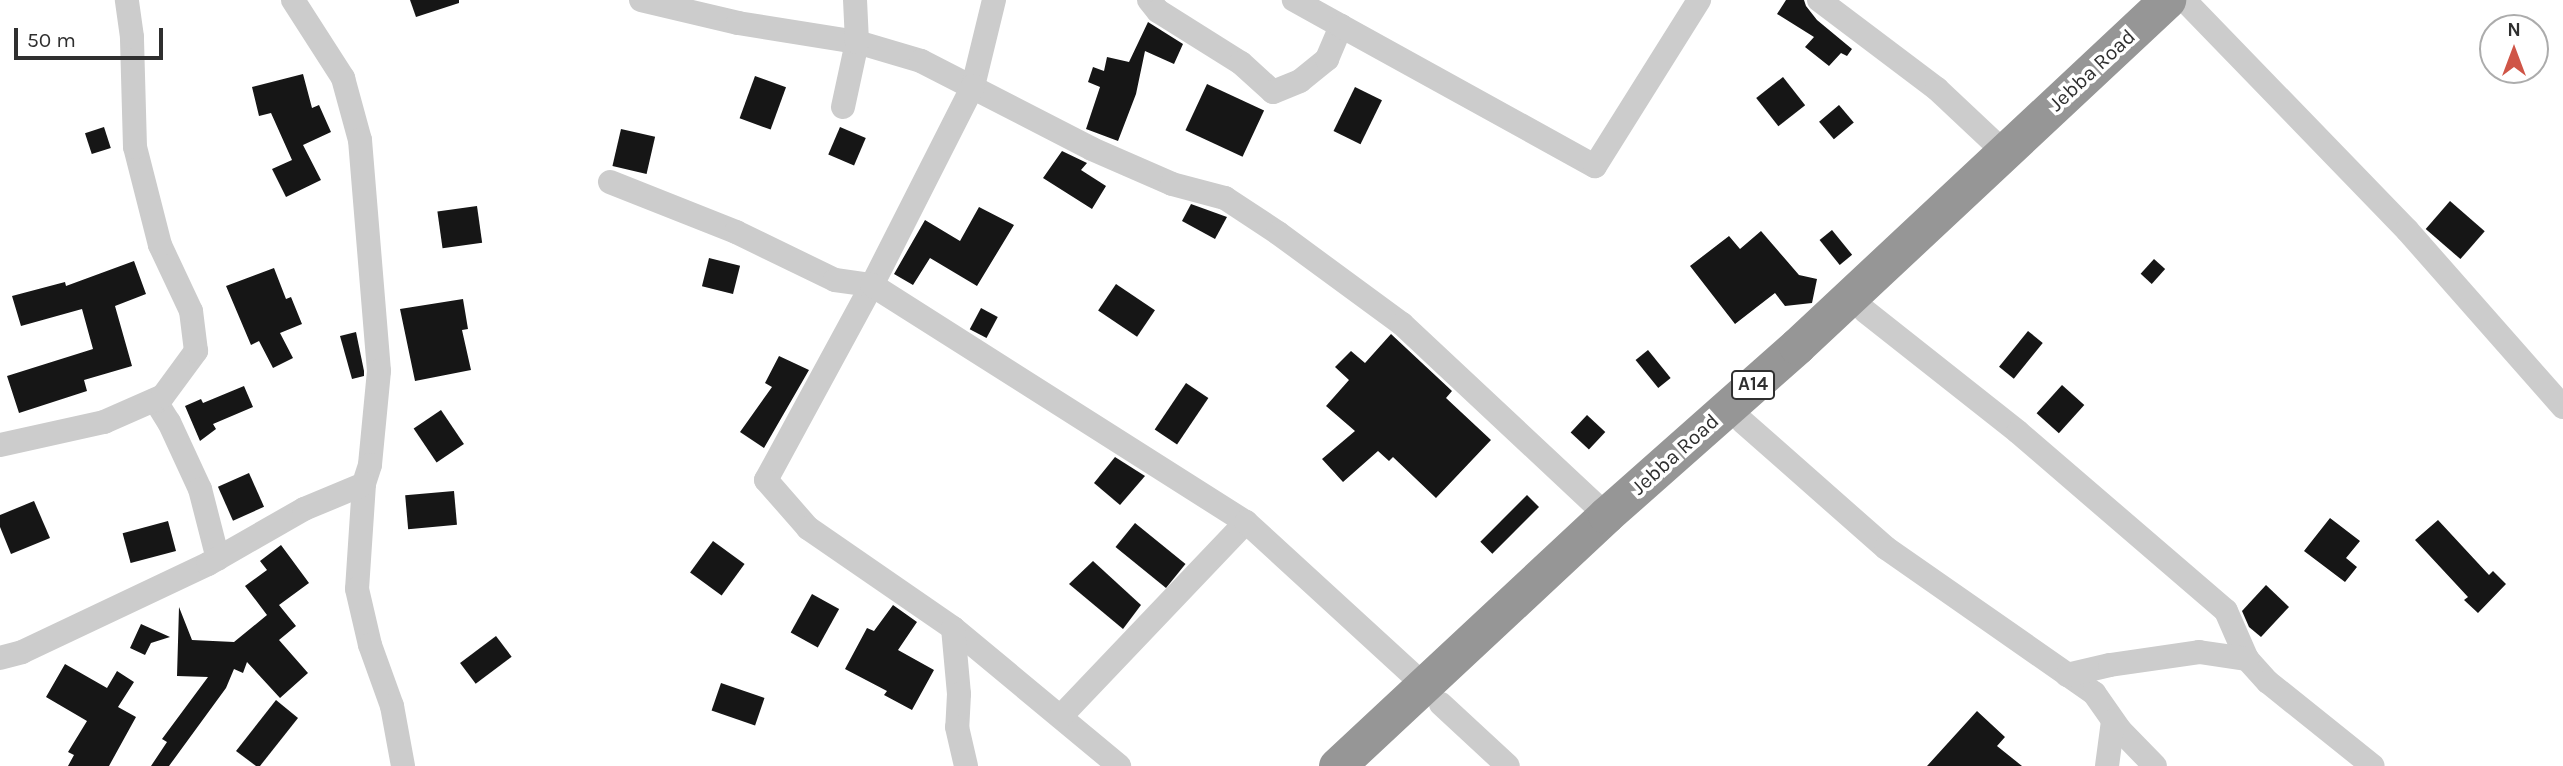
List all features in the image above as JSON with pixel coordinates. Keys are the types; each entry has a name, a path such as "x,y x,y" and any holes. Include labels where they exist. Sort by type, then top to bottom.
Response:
{"highway":[{"name":"Jebba Road","path":"1371,766 1433,695 1606,515 1797,346 2004,152 2171,3"},
{"name":"Jebba Road","path":"1337,766 1433,695 1865,311 2007,181 2171,3"}],"street":[{"path":"1,439 104,422 163,397 196,351 191,311 160,245 135,147 132,37 127,0"},
{"path":"293,0 343,78 360,141 379,371 370,465 364,484 357,589 367,633 392,706 403,766"},
{"path":"641,0 738,23 857,42 921,61 1115,159 1172,184 1225,198 1279,233 1402,324 1606,515"},
{"path":"844,107 857,42 855,0"},
{"path":"994,0 974,86 872,285 766,480 808,528 953,628 1119,766"},
{"path":"1149,0 1158,11 1241,63 1273,92 1300,81 1327,59 1341,26"},
{"path":"1294,0 1595,166 1699,0"},
{"path":"1819,0 1937,89 2004,152"},
{"path":"2171,3 2407,230 2563,407"},
{"path":"610,182 736,232 835,280 872,285 1245,522 1508,766"},
{"path":"1865,311 2018,432 2226,611 2247,659 2268,682 2373,766"},
{"path":"155,400 169,422 200,489 218,558"},
{"path":"1742,422 1886,548 2094,693 2113,721 2155,766"},
{"path":"0,658 22,652 218,558 304,509 364,484"},
{"path":"1061,716 1245,522"},
{"path":"953,628 959,694 957,727 966,766"},
{"path":"2067,675 2110,665 2199,652 2247,659"},
{"path":"2107,766 2113,721"}],"building":[{"path":"410,0 459,0 459,3 416,17"},
{"path":"1786,0 1804,0 1817,20 1852,49 1847,56 1841,53 1829,66 1805,47 1814,37 1777,14"},
{"path":"1148,22 1183,44 1174,64 1145,51 1136,94 1118,141 1086,129 1100,87 1088,82 1093,67 1104,71 1107,57 1129,62"},
{"path":"303,74 312,108 319,105 331,132 303,145 321,180 286,197 272,169 292,160 271,113 259,116 252,87"},
{"path":"755,76 786,87 771,130 740,118"},
{"path":"1783,77 1805,105 1778,126 1756,98"},
{"path":"1207,84 1264,111 1243,157 1185,130"},
{"path":"1355,87 1382,100 1360,144 1334,131"},
{"path":"1839,105 1854,123 1834,139 1819,122"},
{"path":"104,127 111,148 92,154 85,133"},
{"path":"840,127 866,138 854,166 828,155"},
{"path":"621,129 655,137 647,174 612,166"},
{"path":"1062,151 1087,163 1081,170 1106,186 1092,209 1043,178"},
{"path":"2450,201 2485,231 2460,259 2426,229"},
{"path":"1191,204 1227,217 1215,239 1182,221"},
{"path":"477,206 482,243 443,248 437,212"},
{"path":"979,207 1014,225 977,286 930,258 913,285 894,274 925,220 960,241"},
{"path":"1832,230 1852,255 1840,265 1820,240"},
{"path":"1761,231 1799,275 1817,279 1812,303 1785,306 1775,293 1735,324 1690,266 1729,236 1740,249"},
{"path":"709,258 740,266 733,294 702,286"},
{"path":"2154,259 2165,269 2152,284 2141,274"},
{"path":"134,261 146,294 115,306 132,366 84,380 87,391 19,413 7,376 93,349 82,309 21,326 12,296 65,282 66,286"},
{"path":"274,268 286,299 291,297 302,324 280,333 293,358 273,368 259,341 251,345 226,286"},
{"path":"1116,284 1155,310 1137,337 1098,311"},
{"path":"463,299 468,329 462,330 471,370 415,381 400,309"},
{"path":"981,308 998,317 987,338 970,329"},
{"path":"2028,331 2043,343 2014,379 1999,367"},
{"path":"356,332 364,376 352,379 340,336"},
{"path":"1391,334 1452,391 1446,398 1491,440 1436,498 1393,457 1389,461 1378,451 1343,482 1322,459 1355,431 1326,406 1349,380 1335,367 1351,351 1365,363"},
{"path":"1648,350 1671,378 1658,388 1636,360"},
{"path":"779,356 809,370 764,448 740,432 772,387 765,383"},
{"path":"1186,383 1208,398 1177,445 1155,429"},
{"path":"2062,385 2084,405 2059,433 2037,413"},
{"path":"244,386 253,407 213,424 216,429 200,441 185,406 201,399 203,403"},
{"path":"441,410 464,444 437,462 414,428"},
{"path":"1587,415 1605,432 1589,450 1571,433"},
{"path":"1115,457 1145,476 1120,505 1094,483"},
{"path":"249,473 264,507 233,521 218,487"},
{"path":"454,491 457,525 408,529 405,495"},
{"path":"1527,495 1539,507 1492,554 1480,542"},
{"path":"34,501 50,538 11,554 0,527 0,515"},
{"path":"2330,518 2360,541 2346,558 2357,567 2345,582 2304,551"},
{"path":"2438,520 2489,575 2493,571 2506,584 2478,613 2464,600 2468,597 2415,540"},
{"path":"168,521 176,551 131,563 123,533"},
{"path":"1135,523 1186,564 1166,588 1115,547"},
{"path":"713,541 745,564 722,595 690,573"},
{"path":"281,545 309,583 279,605 296,626 279,640 308,673 280,698 247,662 243,673 234,669 226,688 169,766 151,766 167,742 162,739 208,677 177,676 179,607 192,640 234,642 267,615 245,586 267,570 260,561"},
{"path":"1093,561 1141,605 1123,629 1069,584"},
{"path":"2266,585 2289,607 2261,637 2249,627 2242,611"},
{"path":"812,594 839,609 818,648 791,632"},
{"path":"893,605 917,622 898,650 934,670 912,710 884,695 887,691 845,669 867,628 874,631"},
{"path":"141,624 170,637 151,643 145,655 130,648"},
{"path":"496,636 512,657 476,684 460,663"},
{"path":"65,664 107,688 117,671 134,682 118,707 136,717 109,766 68,766 74,755 68,752 87,721 46,697"},
{"path":"721,683 764,698 755,725 712,710"},
{"path":"276,700 298,718 260,766 256,766 236,751"},
{"path":"1977,711 2005,737 1997,746 2022,766 1927,766"}]}
